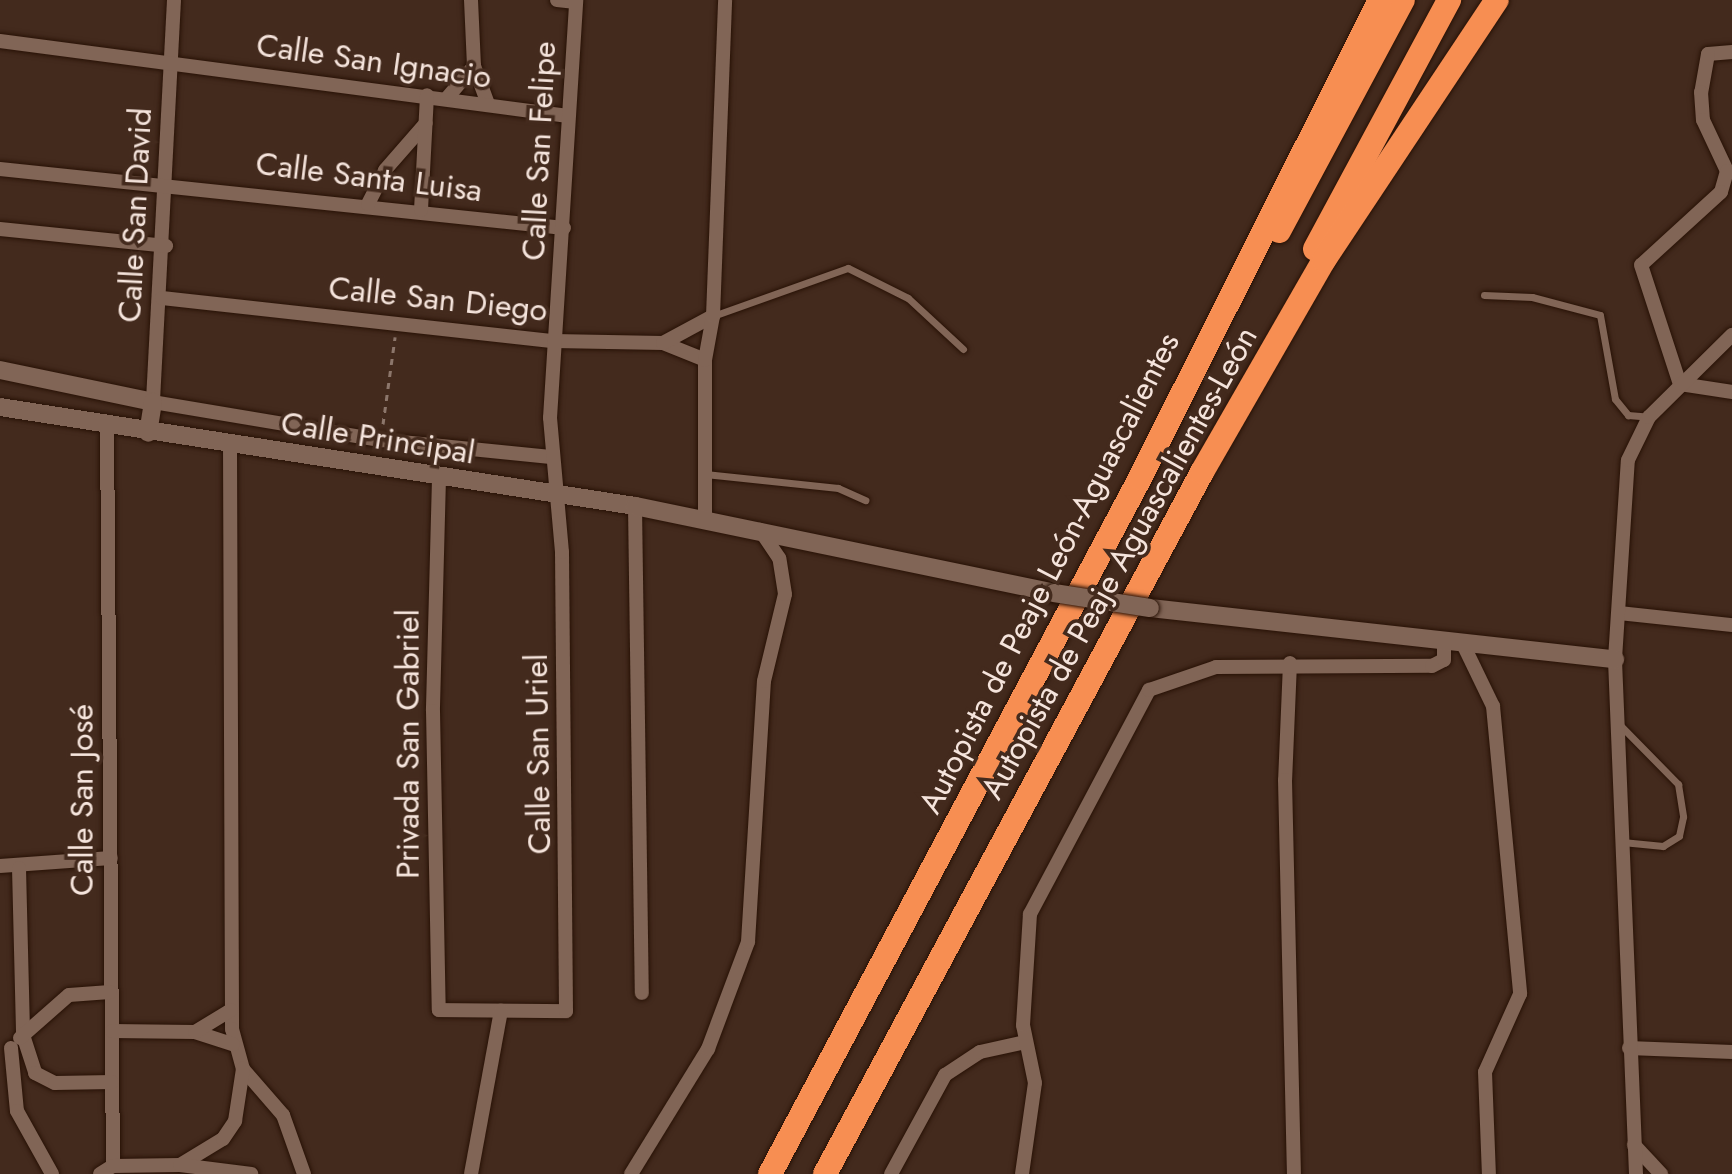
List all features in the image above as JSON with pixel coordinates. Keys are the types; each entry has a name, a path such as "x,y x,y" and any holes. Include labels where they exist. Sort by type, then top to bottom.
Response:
{"highway":[{"name":"Autopista de Peaje León-Aguascalientes","path":"770,1174 1140,478 1380,0"},
{"path":"1140,478 1403,0"},
{"path":"1202,472 1449,0"},
{"name":"Autopista de Peaje Aguascalientes-León","path":"825,1174 1202,472 1324,260 1497,0"}],"street":[{"name":"Calle San David","path":"148,433 166,246 174,0"},
{"path":"471,0 474,66 488,104"},
{"path":"557,0 576,1"},
{"path":"705,519 705,360 713,316 725,0"},
{"name":"Calle San Felipe","path":"559,495 551,457 554,341 564,228 576,1"},
{"name":"Calle San Ignacio","path":"0,41 568,116"},
{"path":"1680,384 1641,265 1721,192 1727,171 1703,120 1701,92 1708,54 1732,52"},
{"path":"447,98 474,66"},
{"path":"421,210 427,95"},
{"path":"368,204 385,170 426,123"},
{"name":"Calle Santa Luisa","path":"0,169 167,182 564,228"},
{"path":"0,229 166,246"},
{"name":"Calle San Diego","path":"162,298 554,341 663,343 705,360"},
{"path":"663,343 713,316"},
{"path":"1636,1174 1620,842 1615,659 1628,460 1649,417 1732,335"},
{"path":"0,370 153,402 381,440 551,457"},
{"path":"1680,384 1732,392"},
{"name":"Calle Principal","path":"0,407 230,446 635,506 753,528 1054,593 1150,608 1615,659"},
{"name":"Calle San José","path":"107,426 112,1031 109,1171"},
{"path":"230,446 233,1044 243,1069 283,1115 304,1174"},
{"name":"Privada San Gabriel","path":"439,478 433,711 439,1010 501,1011"},
{"name":"Calle San Uriel","path":"501,1011 566,1011 559,495"},
{"path":"635,506 642,993"},
{"path":"631,1174 708,1049 748,942 764,681 785,594 779,558 753,528"},
{"path":"1619,613 1732,625"},
{"path":"1022,1174 1035,1083 1025,1042 1030,914 1149,690 1216,667 1290,663 1432,666 1444,660 1453,642"},
{"path":"1453,642 1493,706 1520,994 1485,1072 1489,1174"},
{"path":"1290,663 1285,780 1294,1174"},
{"path":"0,866 19,868 111,858"},
{"path":"19,868 23,1035 35,1073 55,1083 112,1082"},
{"path":"52,1174 17,1111 5,1051 69,995 110,992"},
{"path":"195,1032 231,1010"},
{"path":"471,1174 501,1011"},
{"path":"112,1031 195,1032 233,1044"},
{"path":"891,1174 945,1075 980,1052 1025,1042"},
{"path":"1629,1048 1732,1052"},
{"path":"180,1165 223,1139 235,1121 243,1069"},
{"path":"1634,1145 1661,1174"},
{"path":"109,1171 180,1165 251,1174"}],"lane":[{"path":"713,316 848,268 908,298 963,349"},
{"path":"1484,295 1532,297 1600,315 1615,399 1628,415 1649,417"},
{"path":"705,474 838,488 865,500"},
{"path":"1616,721 1678,784 1683,817 1679,836 1663,846 1620,842"}],"path":[{"path":"381,440 396,322"}]}
